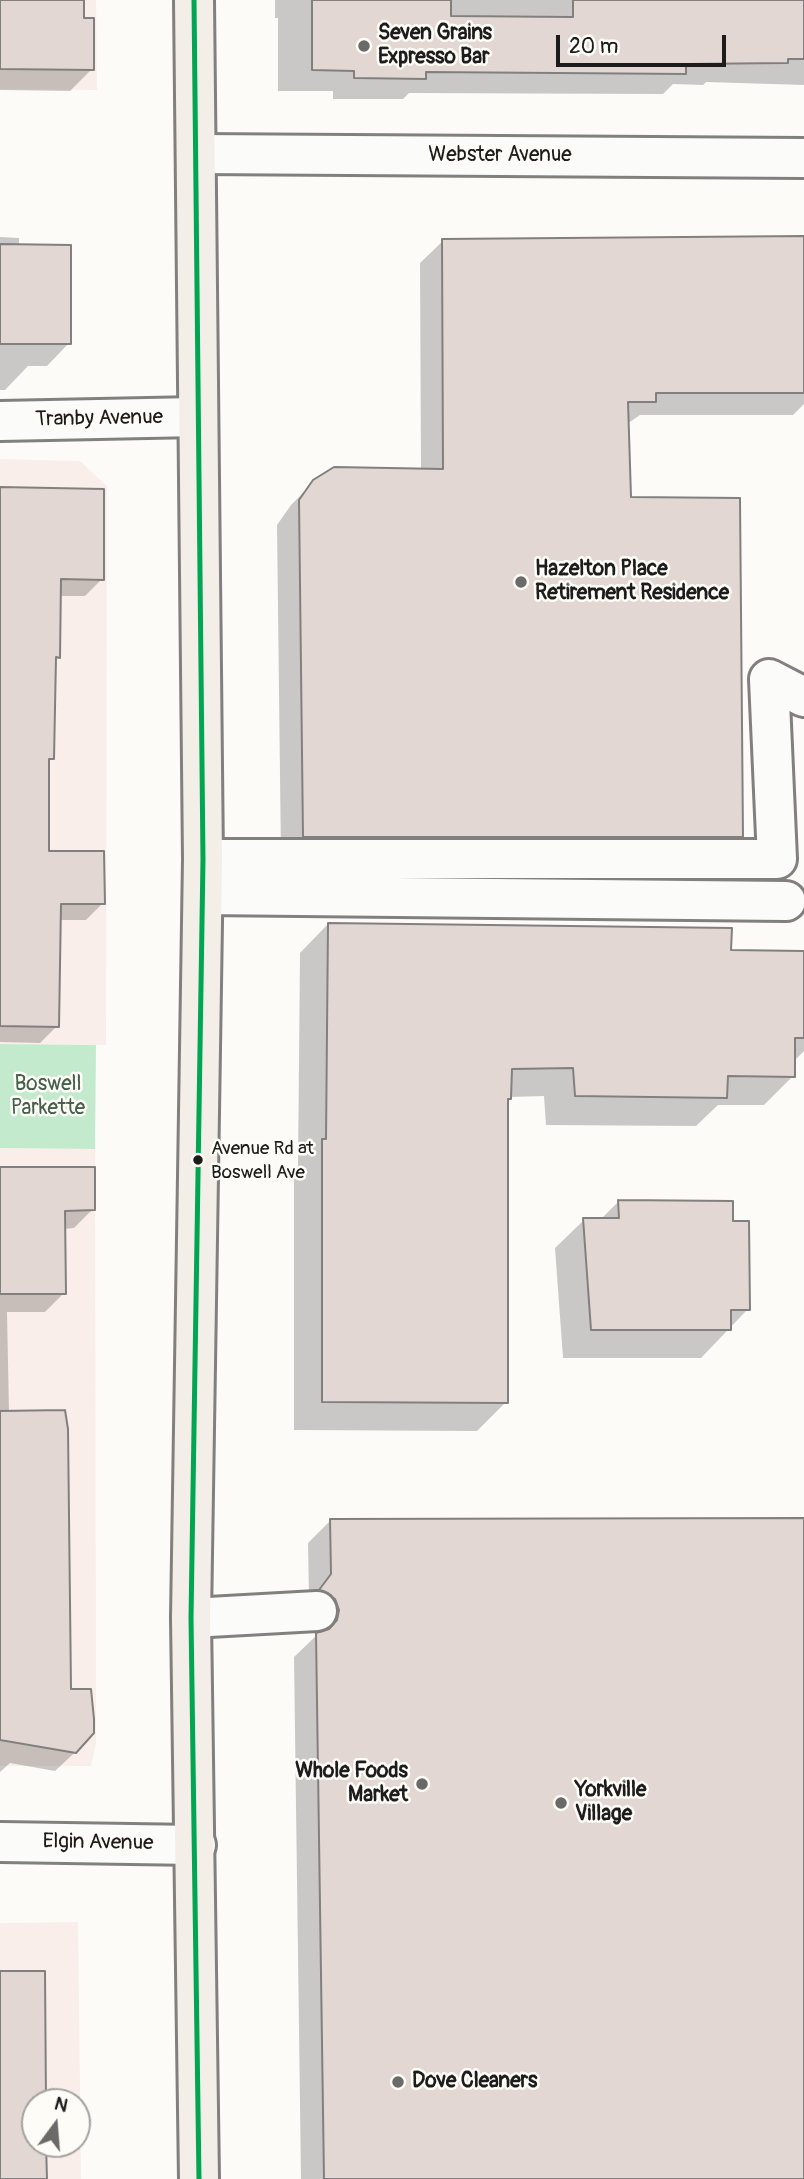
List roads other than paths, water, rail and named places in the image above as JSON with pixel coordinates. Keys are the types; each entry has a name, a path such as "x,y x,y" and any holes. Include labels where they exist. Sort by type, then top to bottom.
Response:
{"main road":[{"path":"194,0 203,877 191,1618 200,2179"}],"street":[{"name":"Webster Avenue","path":"197,154 804,158"},
{"name":"Tranby Avenue","path":"0,421 197,416"},
{"path":"203,877 777,859 789,774 769,679 804,697"},
{"path":"203,877 786,901"},
{"path":"191,1618 317,1611"},
{"name":"Elgin Avenue","path":"0,1842 196,1845"}],"place":[{"name":"Seven Grains Expresso Bar","path":"364,46"},
{"name":"Hazelton Place Retirement Residence","path":"521,582"},
{"name":"Avenue Rd at Boswell Ave","path":"198,1160"},
{"name":"Whole Foods Market","path":"422,1784"},
{"name":"Yorkville Village","path":"561,1803"},
{"name":"Dove Cleaners","path":"398,2082"}],"park label":[{"name":"Boswell Parkette","path":"48,1097"}]}
